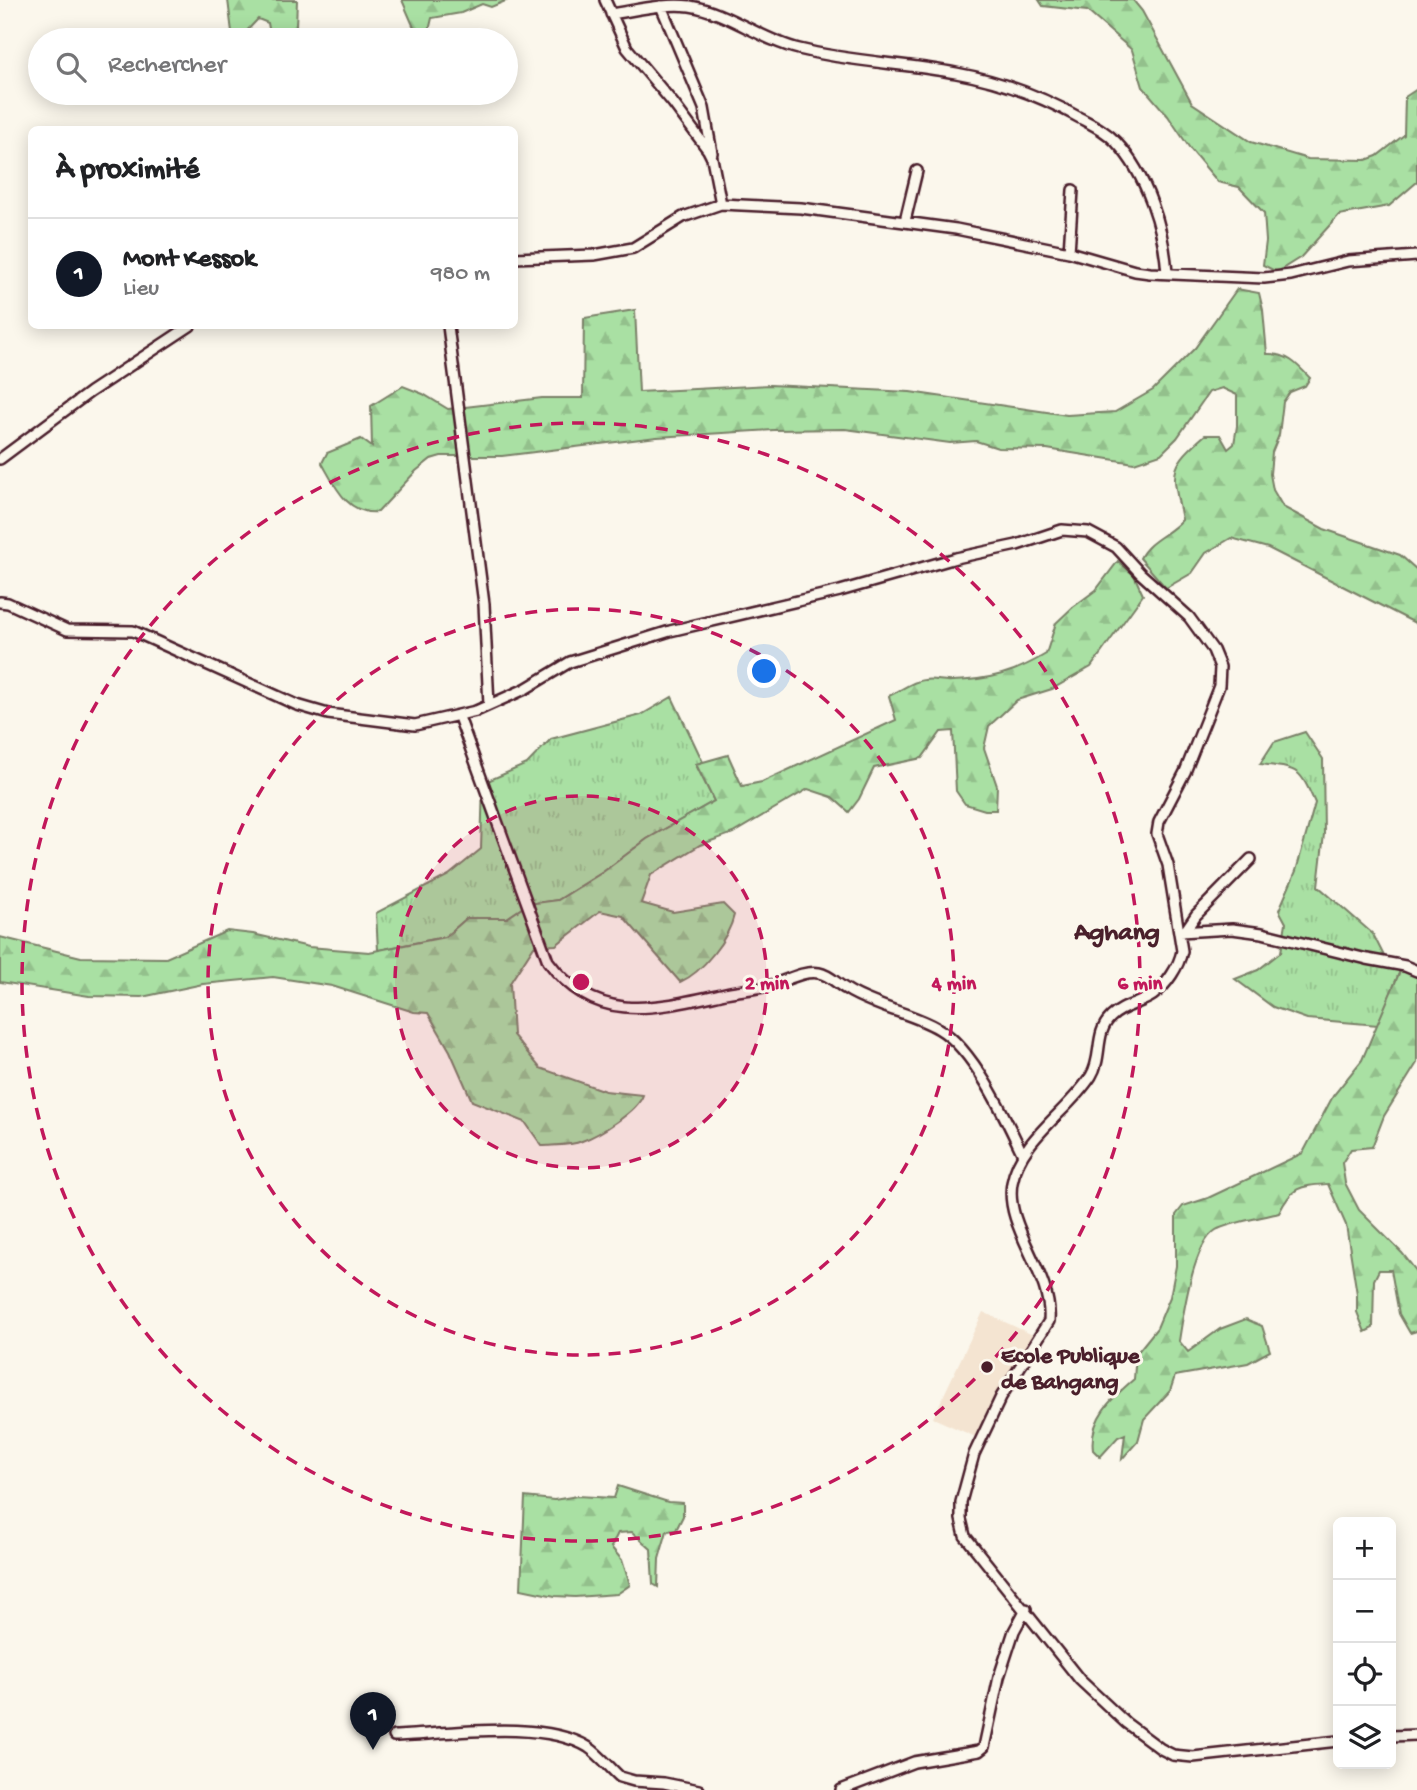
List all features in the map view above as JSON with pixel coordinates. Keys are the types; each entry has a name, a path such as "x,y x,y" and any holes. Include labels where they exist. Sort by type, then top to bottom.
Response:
{"street":[{"path":"605,0 627,48 681,113 712,158"},
{"path":"611,15 661,6 693,7 798,49 957,73 1017,88 1056,104 1100,129 1115,141 1127,157 1153,209 1163,244 1167,273"},
{"path":"661,6 704,108 720,204"},
{"path":"905,221 916,171"},
{"path":"1069,252 1073,190"},
{"path":"518,258 594,255 633,247 683,218 720,204 801,208 956,229 1069,252 1135,271 1264,278 1291,275 1348,261 1417,256"},
{"path":"0,459 90,392 185,329"},
{"path":"448,329 484,604 489,705"},
{"path":"0,602 8,603 67,630 133,631 225,671 278,698 328,714 415,725 459,717 525,689 570,663 670,631 840,592 956,558 1017,545 1062,530 1088,532 1116,547 1140,573 1189,617 1213,650 1220,667 1219,686 1185,772 1159,822 1157,834 1168,865 1183,931 1182,951 1180,963 1154,994 1129,1004 1111,1016 1101,1030 1098,1058 1092,1075 1023,1156 1015,1171 1011,1203 1044,1284 1050,1310 1049,1321 1001,1397 974,1454 961,1502 961,1519 965,1535 972,1545 1026,1609 1080,1680 1126,1723 1161,1749 1173,1755 1193,1757 1333,1742"},
{"path":"459,717 548,961 561,978 582,993 609,1005 654,1008 726,992 766,987 807,973 819,973 875,1003 942,1030 983,1079 998,1103 1023,1156"},
{"path":"1183,931 1251,859"},
{"path":"1183,931 1231,929 1262,933 1417,971"},
{"path":"841,1790 914,1762 979,1751 984,1746 999,1677 1013,1631 1026,1609"},
{"path":"394,1736 514,1730 544,1733 589,1748 626,1780 664,1783 699,1790"},
{"path":"1396,1737 1417,1735"}],"shaded area":[{"name":"Ecole Publique de Bahgang","path":"983,1312 1035,1336 978,1438 933,1418"}],"green space":[{"path":"228,0 297,0 296,28 269,28 268,23 258,19 250,28 232,28"},
{"path":"402,0 508,0 491,7 482,4 461,13 432,18 430,28 414,28"},
{"path":"1039,0 1133,0 1142,11 1192,103 1251,142 1308,159 1366,160 1377,156 1404,135 1405,97 1417,89 1417,182 1389,206 1339,215 1301,257 1277,272 1263,265 1266,241 1264,213 1239,187 1218,182 1191,150 1168,116 1143,87 1132,50 1087,11 1043,6"},
{"path":"1237,289 1259,293 1267,354 1286,357 1310,378 1305,386 1290,392 1283,402 1279,435 1272,452 1270,474 1273,490 1283,507 1324,529 1400,555 1417,570 1417,624 1268,548 1231,538 1206,553 1192,573 1166,588 1140,558 1149,547 1182,520 1176,491 1176,472 1178,464 1192,446 1205,435 1220,435 1228,449 1234,444 1237,395 1222,388 1209,392 1177,438 1161,454 1134,463 1047,449 998,448 976,441 950,443 845,429 657,437 502,456 441,456 431,459 416,471 378,512 367,512 350,504 343,497 322,463 327,453 361,439 372,447 371,406 403,386 448,409 542,398 583,398 584,318 635,310 639,392 770,385 910,392 1067,415 1115,412 1153,390 1195,348"},
{"path":"1118,561 1134,575 1143,595 1091,667 1052,689 1017,700 989,726 984,748 997,786 996,810 965,804 956,791 953,731 941,732 922,758 874,768 859,799 849,812 832,797 808,789 733,833 700,845 651,875 641,903 673,912 723,904 734,915 727,934 713,954 697,971 680,982 623,916 600,911 556,945 534,946 510,983 513,1035 540,1068 605,1091 643,1095 626,1115 598,1134 582,1141 568,1145 542,1146 525,1122 472,1101 450,1051 428,1013 414,1012 332,986 273,977 203,984 142,997 89,996 0,982 0,937 81,957 166,958 227,931 309,947 369,952 445,937 467,918 507,918 528,904 558,900 603,872 647,839 714,801 696,764 728,755 742,786 762,782 896,720 889,696 911,684 927,680 978,679 1023,666 1046,654 1056,623 1096,590"},
{"path":"672,697 703,762 696,765 714,801 647,839 603,872 558,900 528,904 507,918 467,918 445,937 378,950 376,913 449,875 481,849 483,783 527,764 551,739 641,715"},
{"path":"1305,732 1323,759 1324,834 1318,886 1373,934 1387,962 1400,971 1378,1025 1307,1019 1273,1007 1235,979 1258,970 1281,952 1286,923 1279,910 1296,871 1315,803 1305,782 1296,772 1260,764 1274,742"},
{"path":"1400,971 1417,973 1417,1063 1384,1116 1372,1147 1351,1149 1342,1163 1345,1183 1359,1210 1417,1272 1417,1331 1410,1333 1399,1314 1391,1270 1379,1270 1374,1280 1373,1328 1365,1332 1357,1312 1357,1294 1346,1225 1328,1184 1298,1189 1288,1197 1279,1213 1222,1227 1208,1238 1195,1264 1183,1315 1179,1341 1188,1352 1220,1329 1246,1319 1262,1326 1270,1351 1248,1363 1175,1376 1170,1391 1144,1419 1138,1441 1122,1459 1125,1434 1118,1437 1100,1457 1093,1450 1098,1418 1110,1401 1134,1379 1136,1354 1157,1328 1170,1297 1176,1266 1176,1215 1183,1206 1208,1198 1303,1153 1333,1096 1362,1060"},
{"path":"618,1486 668,1502 683,1503 683,1516 676,1530 667,1531 659,1559 658,1587 653,1584 651,1549 632,1532 618,1533 611,1547 622,1560 630,1585 617,1594 555,1596 521,1589 525,1497 554,1500 577,1496 614,1498"}],"place":[{"name":"Ecole Publique de Bahgang","path":"987,1367"},
{"name":"Mont Kessok","path":"373,1750"}],"district":[{"name":"Aghang","path":"1117,930"}]}
